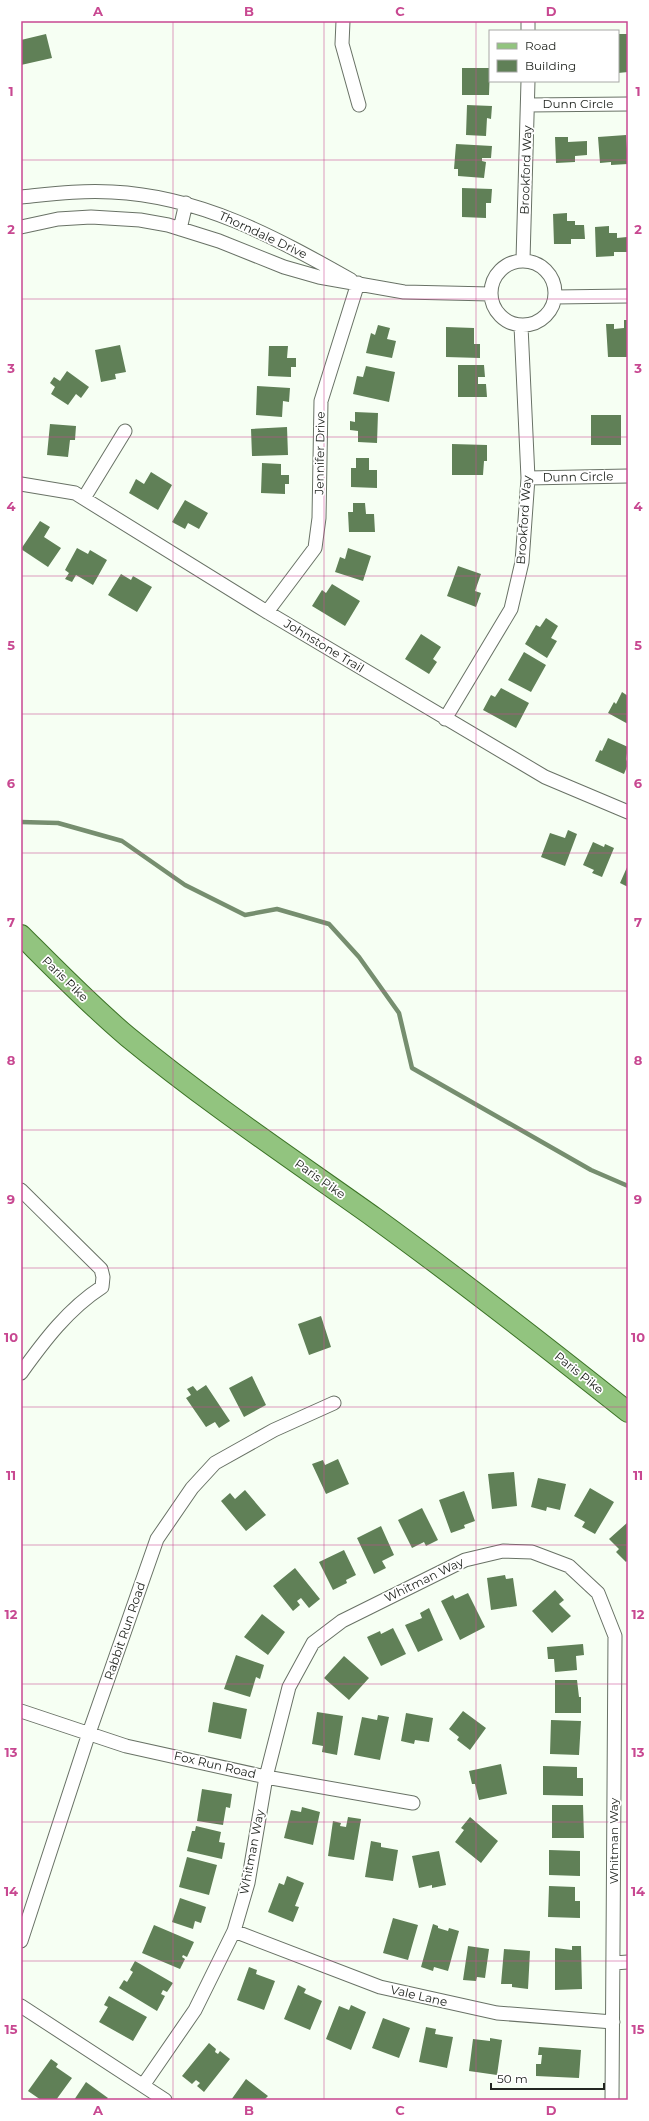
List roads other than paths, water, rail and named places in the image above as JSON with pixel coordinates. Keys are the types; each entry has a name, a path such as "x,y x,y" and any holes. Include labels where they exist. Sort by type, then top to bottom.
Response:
{"main road":[{"name":"Paris Pike","path":"21,935 74,989 128,1037 217,1106 376,1219 516,1324 628,1412"}],"street":[{"path":"343,21 342,44 359,105"},
{"name":"Brookford Way","path":"523,260 528,82"},
{"name":"Dunn Circle","path":"528,105 628,104"},
{"name":"Thorndale Drive","path":"21,197 56,193 112,192 186,203 227,216 313,258 358,283"},
{"path":"180,229 186,203"},
{"name":"Thorndale Drive","path":"21,228 58,219 91,217 140,220 180,229 219,241 284,267 319,278 358,283 404,292 490,294"},
{"path":"523,260 540,265 552,279 555,297 551,309 544,318 533,324 521,326 506,321 494,309 490,294 491,283 503,266 512,262 523,260"},
{"name":"Jennifer Drive","path":"267,612 315,548 319,518 321,402 358,283"},
{"path":"555,297 628,296"},
{"name":"Brookford Way","path":"445,719 511,609 522,562 528,478 521,326"},
{"path":"84,498 125,431"},
{"name":"Dunn Circle","path":"528,478 628,476"},
{"name":"Johnstone Trail","path":"21,484 76,493 267,612 545,777 628,812"},
{"path":"21,1190 101,1269 103,1277 102,1287 93,1293 48,1335 21,1373"},
{"name":"Rabbit Run Road","path":"21,1941 89,1733 157,1540 192,1488 215,1463 274,1430 334,1403"},
{"name":"Whitman Way","path":"144,2084 195,2010 234,1931 248,1883 266,1777 289,1687 313,1643 342,1621 465,1560 503,1551 532,1552 569,1566 598,1593 615,1636 612,2100"},
{"name":"Fox Run Road","path":"21,1711 126,1746 266,1777 413,1803"},
{"name":"Vale Lane","path":"234,1931 380,1987 496,2013 612,2022"},
{"path":"614,1963 628,1962"},
{"path":"21,2006 144,2084 165,2100"}],"waterway":[{"path":"21,822 58,823 122,841 185,885 245,915 277,909 329,924 359,957 399,1013 412,1068 591,1170 628,1186"}]}
